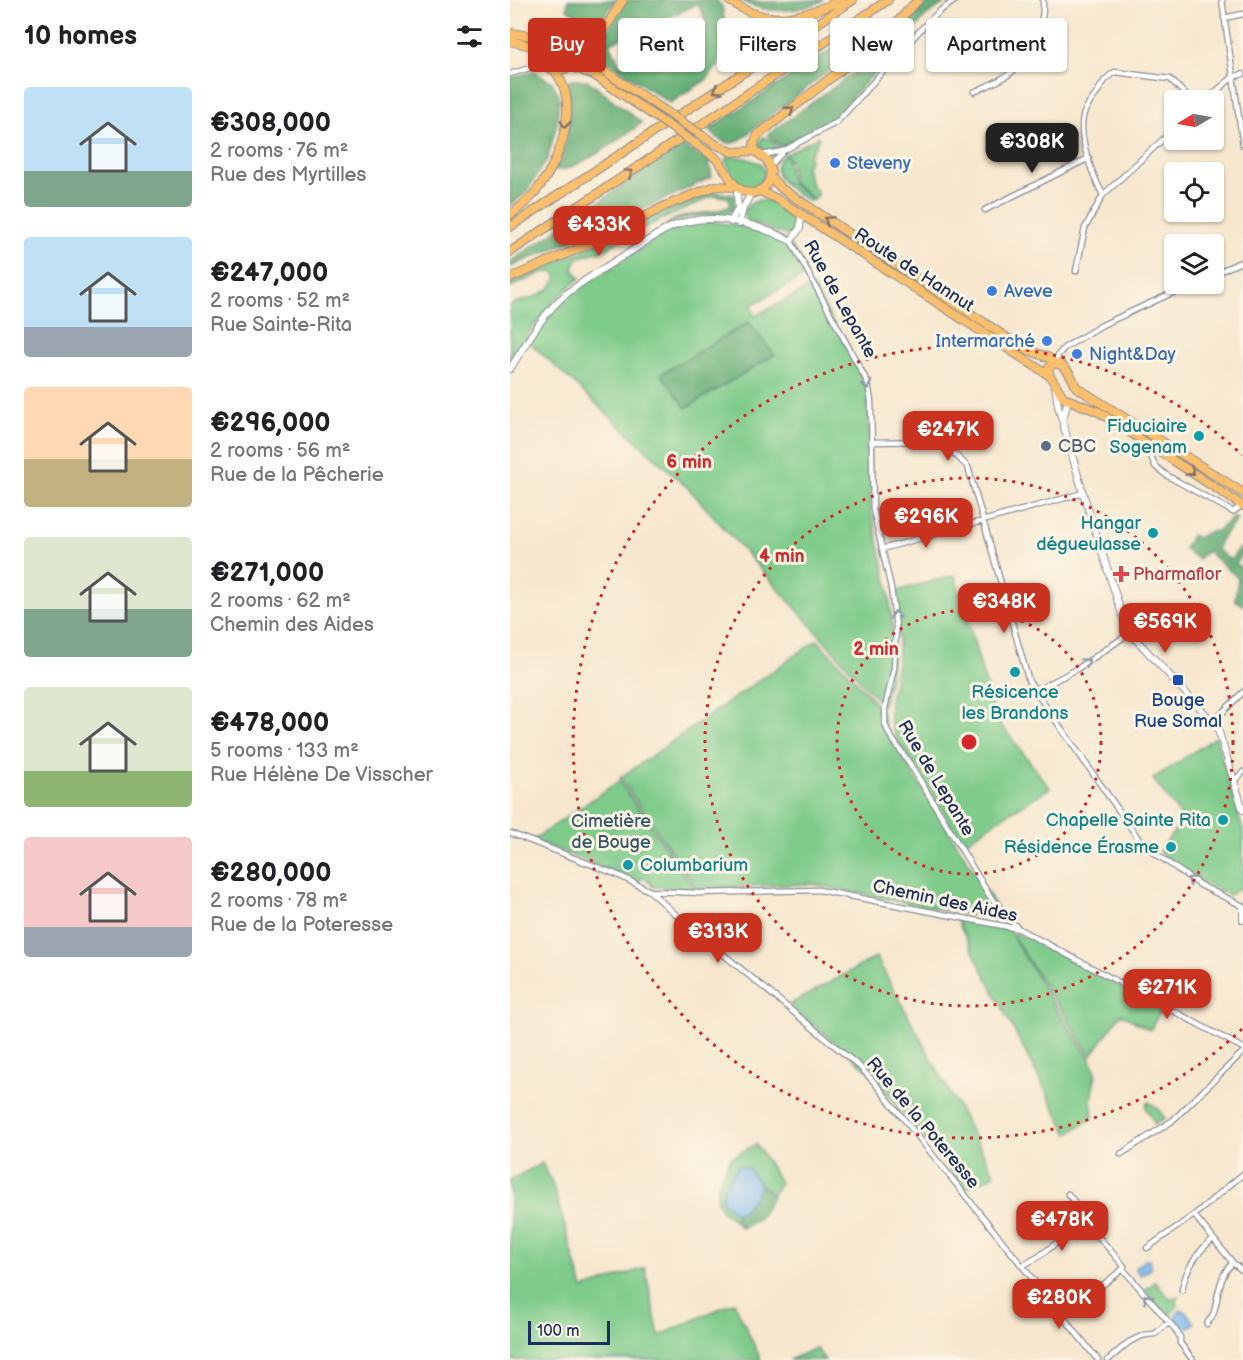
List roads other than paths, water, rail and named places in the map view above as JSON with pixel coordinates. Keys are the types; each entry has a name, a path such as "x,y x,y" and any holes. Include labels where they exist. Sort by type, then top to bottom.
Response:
{"highway":[{"path":"606,24 623,0"},
{"path":"728,0 751,13 776,18 805,15 841,0"},
{"path":"510,227 853,0"},
{"path":"510,252 888,0"},
{"path":"758,153 754,143 758,135 883,37 918,0"},
{"path":"510,215 522,206 541,185 562,139 567,111 567,95 561,77 556,72"},
{"path":"510,278 575,251 665,206 695,195 720,190 736,190"}],"main road":[{"path":"510,33 528,36"},
{"path":"510,41 528,45"},
{"path":"586,72 594,75 710,153 722,163 736,190 749,197 772,196"},
{"path":"605,72 726,151 758,153 770,166 767,185 760,191"},
{"name":"Route de Hannut","path":"770,177 782,189 1021,347 1062,364 1076,386 1243,493"},
{"name":"Route de Hannut","path":"736,190 747,193 760,191 772,196 1052,379 1063,397 1099,412 1243,506"},
{"path":"1055,362 1049,366 1052,379 1062,377 1064,369"},
{"path":"1066,384 1076,386 1077,395 1063,397 1066,384"}],"street":[{"path":"770,166 783,151 837,122 923,27 956,0"},
{"path":"974,92 1011,73 1026,57 1037,41 1042,27 1043,0"},
{"path":"1222,0 1243,145"},
{"path":"1224,18 1243,14"},
{"path":"510,74 528,69"},
{"path":"1103,195 1094,177 1082,118 1108,76 1115,72 1170,79 1181,90"},
{"path":"1218,90 1233,77 1243,74"},
{"path":"1076,271 1085,228 1103,195 1164,138"},
{"path":"758,153 783,151"},
{"path":"985,210 1089,158"},
{"path":"731,222 738,208 736,190"},
{"path":"739,224 743,208 749,197"},
{"path":"791,241 800,228 801,215"},
{"name":"Rue de Lepante","path":"510,369 544,318 563,296 656,235 679,224 714,219 778,234 791,241 868,383 871,401 873,509 891,588 896,627 894,668 884,715 889,734 910,764 989,895 1019,928"},
{"path":"1224,270 1243,261"},
{"path":"1055,362 1058,354 1064,348 1102,325 1170,294"},
{"path":"1063,397 1063,420"},
{"path":"1063,397 1063,420 1083,493 1122,616 1130,633 1214,722 1243,810"},
{"path":"871,442 935,441 946,446 968,467 1029,682 1034,688 1041,688 1077,669 1130,633"},
{"name":"Route de Hannut","path":"1146,443 1155,466 1166,475 1233,512 1243,506"},
{"path":"882,549 1083,493"},
{"path":"1041,688 1039,696 1042,701 1143,845 1200,885 1243,907 1243,920"},
{"path":"1214,722 1243,692"},
{"path":"1234,781 1243,772"},
{"name":"Rue de la Poteresse","path":"510,833 618,875 650,891 684,922 859,1066 1098,1360"},
{"name":"Chemin des Aides","path":"650,891 699,893 819,890 1019,928 1243,1050"},
{"path":"1121,1154 1172,1121 1243,1050"},
{"path":"1147,1248 1194,1215 1243,1174"},
{"path":"1068,1194 1088,1219 1097,1235 1124,1266 1123,1269 1175,1329 1180,1337 1180,1343 1193,1360"},
{"path":"1194,1215 1233,1263 1243,1271"},
{"path":"1022,1266 1038,1257 1088,1219"},
{"path":"1182,1290 1183,1282 1197,1255 1213,1239"},
{"path":"1207,1324 1214,1312 1226,1271 1233,1263"},
{"path":"1063,1316 1123,1269"},
{"path":"1108,1360 1130,1342 1144,1335 1155,1334 1165,1325 1170,1324"}],"water":[{"path":"738,1166 747,1167 761,1186 744,1210 735,1213 722,1201 724,1187"},
{"path":"1149,1259 1151,1269 1140,1275 1135,1268"},
{"path":"1181,1310 1186,1312 1195,1323 1183,1331 1177,1322 1176,1314"}],"place":[{"name":"Steveny","path":"835,163"},
{"name":"Aveve","path":"992,291"},
{"name":"Intermarché","path":"1047,341"},
{"name":"Night&Day","path":"1077,354"},
{"name":"Fiduciaire Sogenam","path":"1199,436"},
{"name":"CBC","path":"1046,446"},
{"name":"Hangar dégueulasse","path":"1153,533"},
{"name":"Pharmaflor","path":"1121,574"},
{"name":"Résicence les Brandons","path":"1015,672"},
{"name":"Bouge Rue Somal","path":"1178,680"},
{"name":"Chapelle Sainte Rita","path":"1223,820"},
{"name":"Résidence Érasme","path":"1171,847"},
{"name":"Columbarium","path":"628,865"}],"park label":[{"name":"Cimetière de Bouge","path":"611,831"}]}
